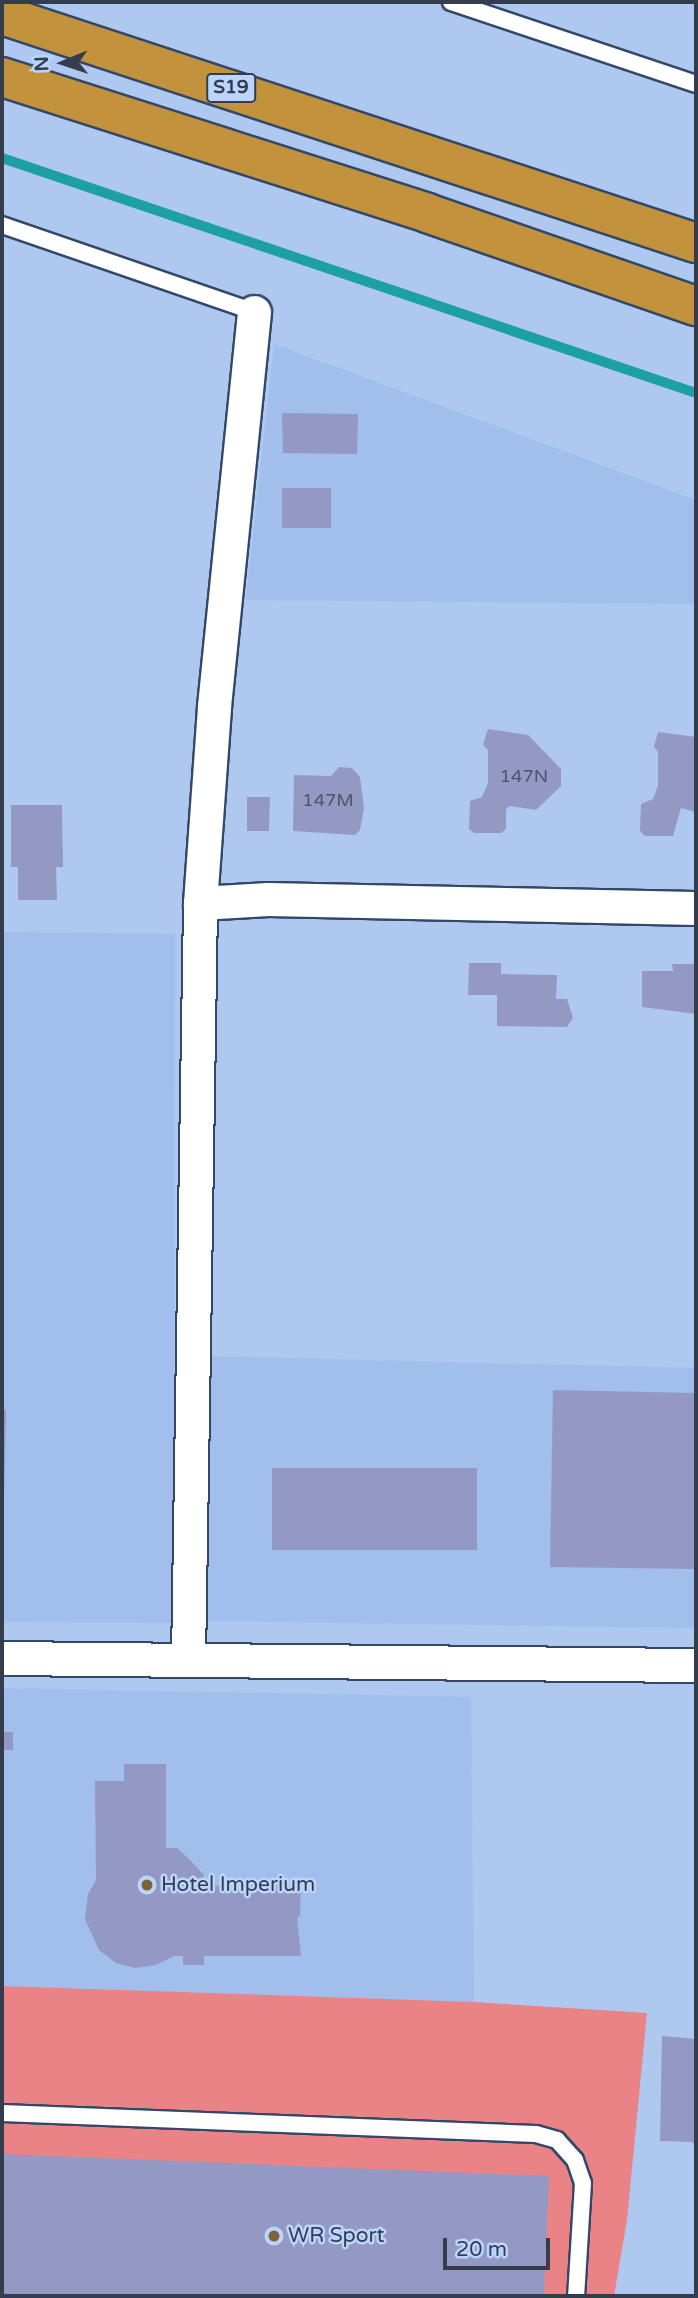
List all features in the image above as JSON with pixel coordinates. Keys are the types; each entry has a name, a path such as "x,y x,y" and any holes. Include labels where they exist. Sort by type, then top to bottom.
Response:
{"highway":[{"name":"S19","path":"2,15 460,162 696,243"},
{"path":"2,77 427,213 696,306"}],"street":[{"path":"188,1660 200,903 214,706 254,312"},
{"path":"200,903 268,899 696,908"},
{"path":"2,1658 696,1665"}],"lane":[{"path":"451,2 696,84"},
{"path":"2,225 254,312"},
{"path":"2,2113 536,2134 557,2140 575,2160 583,2183 576,2296"}],"shaded area":[{"path":"274,344 696,500 696,604 246,600"},
{"path":"2,932 175,934 174,1623 2,1622"},
{"path":"207,1356 696,1368 696,1628 207,1621"},
{"path":"2,1688 471,1697 474,2002 2,1986"},
{"path":"2,1986 474,2002 647,2013 627,2220 614,2296 2,2296"}],"building":[{"path":"282,413 358,414 357,454 283,453"},
{"path":"282,488 331,488 331,528 282,528"},
{"path":"488,729 528,735 561,769 561,786 536,810 510,806 506,809 506,829 501,833 474,833 469,829 470,801 482,797 488,783 488,750 483,745"},
{"path":"658,732 696,737 696,812 681,808 673,836 645,836 640,831 641,804 653,799 658,786 658,752 654,747"},
{"path":"339,767 352,768 360,777 364,808 360,830 355,835 293,831 294,775 331,776"},
{"path":"247,797 270,797 269,831 247,831"},
{"path":"11,805 62,805 63,867 56,867 57,900 18,900 18,867 11,867"},
{"path":"469,963 501,963 501,974 557,975 556,999 567,999 573,1018 567,1027 497,1026 497,995 468,995"},
{"path":"672,964 696,964 696,1014 642,1007 642,971 673,971"},
{"path":"553,1390 696,1393 696,1569 550,1567"},
{"path":"2,1409 6,1410 4,1499 2,1499"},
{"path":"272,1468 477,1468 477,1550 272,1550"},
{"path":"2,1732 13,1732 13,1750 2,1750"},
{"path":"124,1764 166,1764 166,1848 177,1848 191,1861 204,1875 204,1886 301,1885 300,1917 297,1917 301,1956 204,1956 204,1965 183,1965 183,1956 174,1956 156,1965 135,1968 116,1963 99,1950 85,1919 88,1894 96,1880 95,1781 124,1781"},
{"path":"662,2036 696,2039 696,2151 693,2142 660,2141"},
{"name":"WR Sport","path":"2,2154 549,2176 544,2296 2,2296"}],"waterway":[{"path":"2,158 696,393"}],"place":[{"name":"Hotel Imperium","path":"147,1885"},
{"name":"WR Sport","path":"274,2236"}]}
